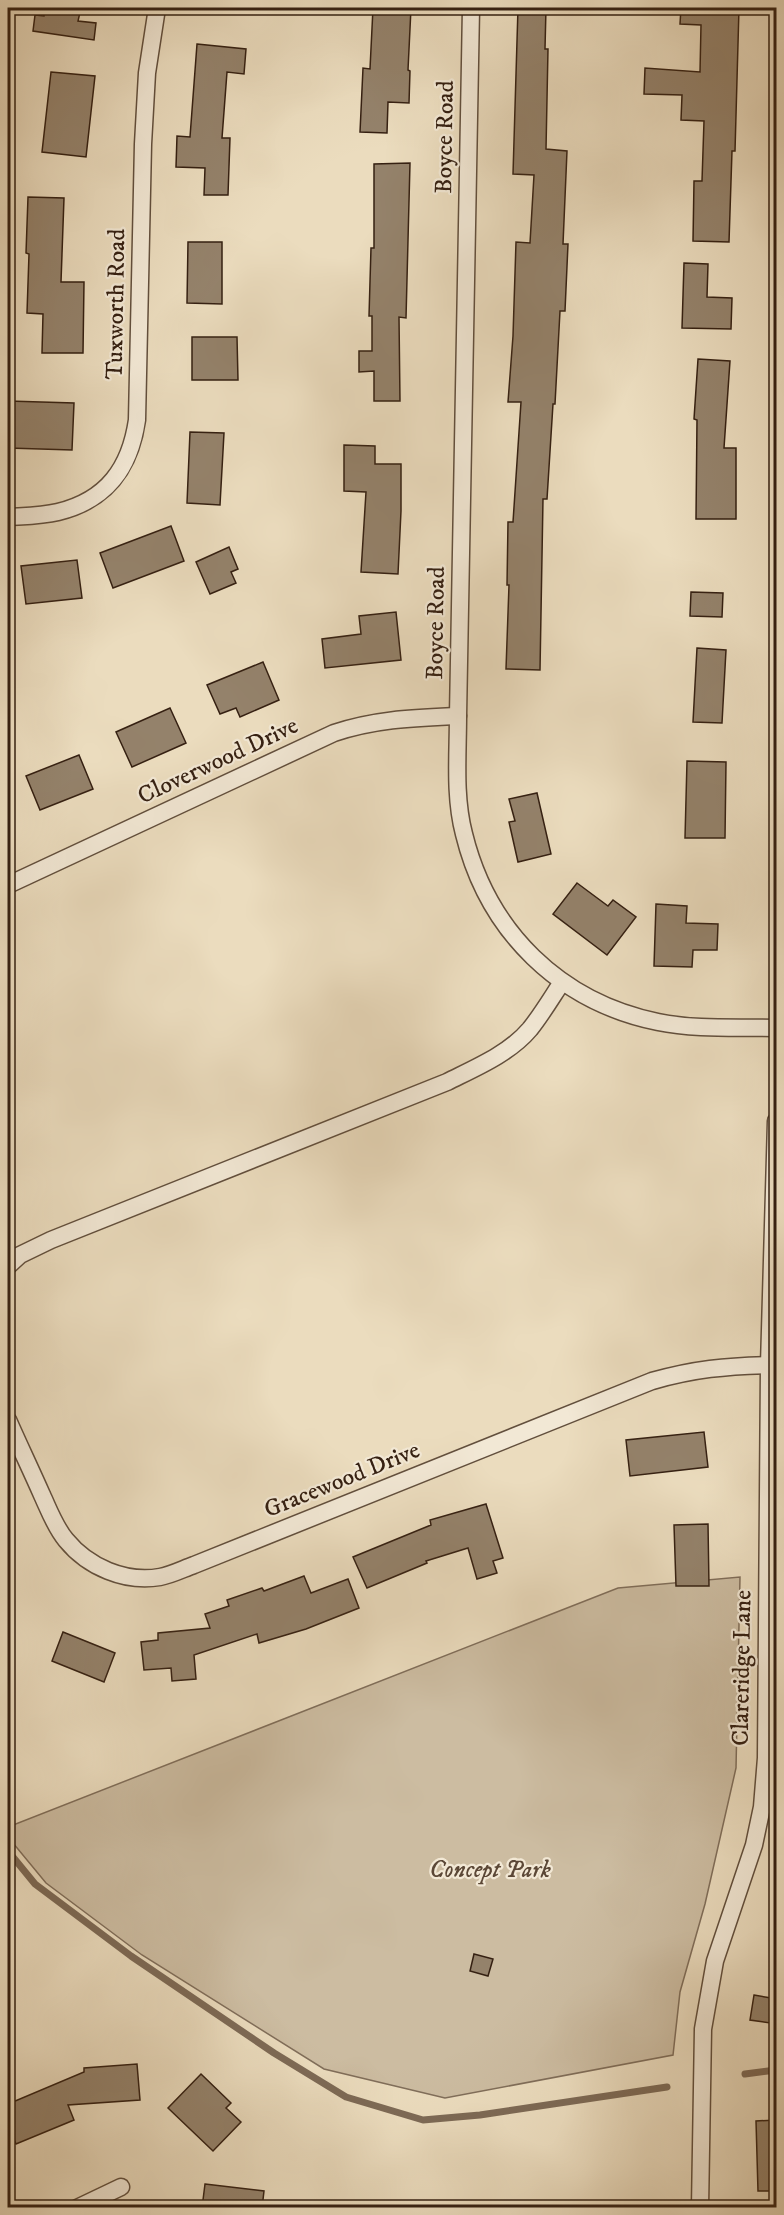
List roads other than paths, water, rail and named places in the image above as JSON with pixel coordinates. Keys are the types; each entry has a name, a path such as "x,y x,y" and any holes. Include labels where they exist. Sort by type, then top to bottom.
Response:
{"street":[{"name":"Tuxworth Road","path":"8,517 56,513 75,507 97,495 118,475 134,443 137,420 143,144 147,73 157,8"},
{"name":"Boyce Road","path":"471,8 458,716 458,801 463,833 475,871 489,901 507,928 531,955 579,994 631,1016 661,1023 777,1028"},
{"name":"Cloverwood Drive","path":"8,885 334,733 362,724 395,719 458,716"},
{"path":"8,1266 20,1255 51,1240 436,1086 483,1064 511,1046 529,1030 562,982"},
{"name":"Clareridge Lane","path":"700,2208 704,2029 707,2006 715,1961 754,1845 762,1807 766,1758 773,1528 770,1365 777,1121"},
{"name":"Gracewood Drive","path":"8,1420 65,1539 85,1558 101,1568 120,1575 142,1578 161,1576 195,1565 652,1381 684,1372 721,1366 770,1365"},
{"path":"77,2208 120,2187"}],"waterway":[{"path":"8,1851 35,1884 131,1956 274,2053 346,2097 423,2120 480,2115 667,2087"},
{"path":"745,2074 776,2070"}],"park label":[{"name":"Concept Park","path":"490,1870"}]}
